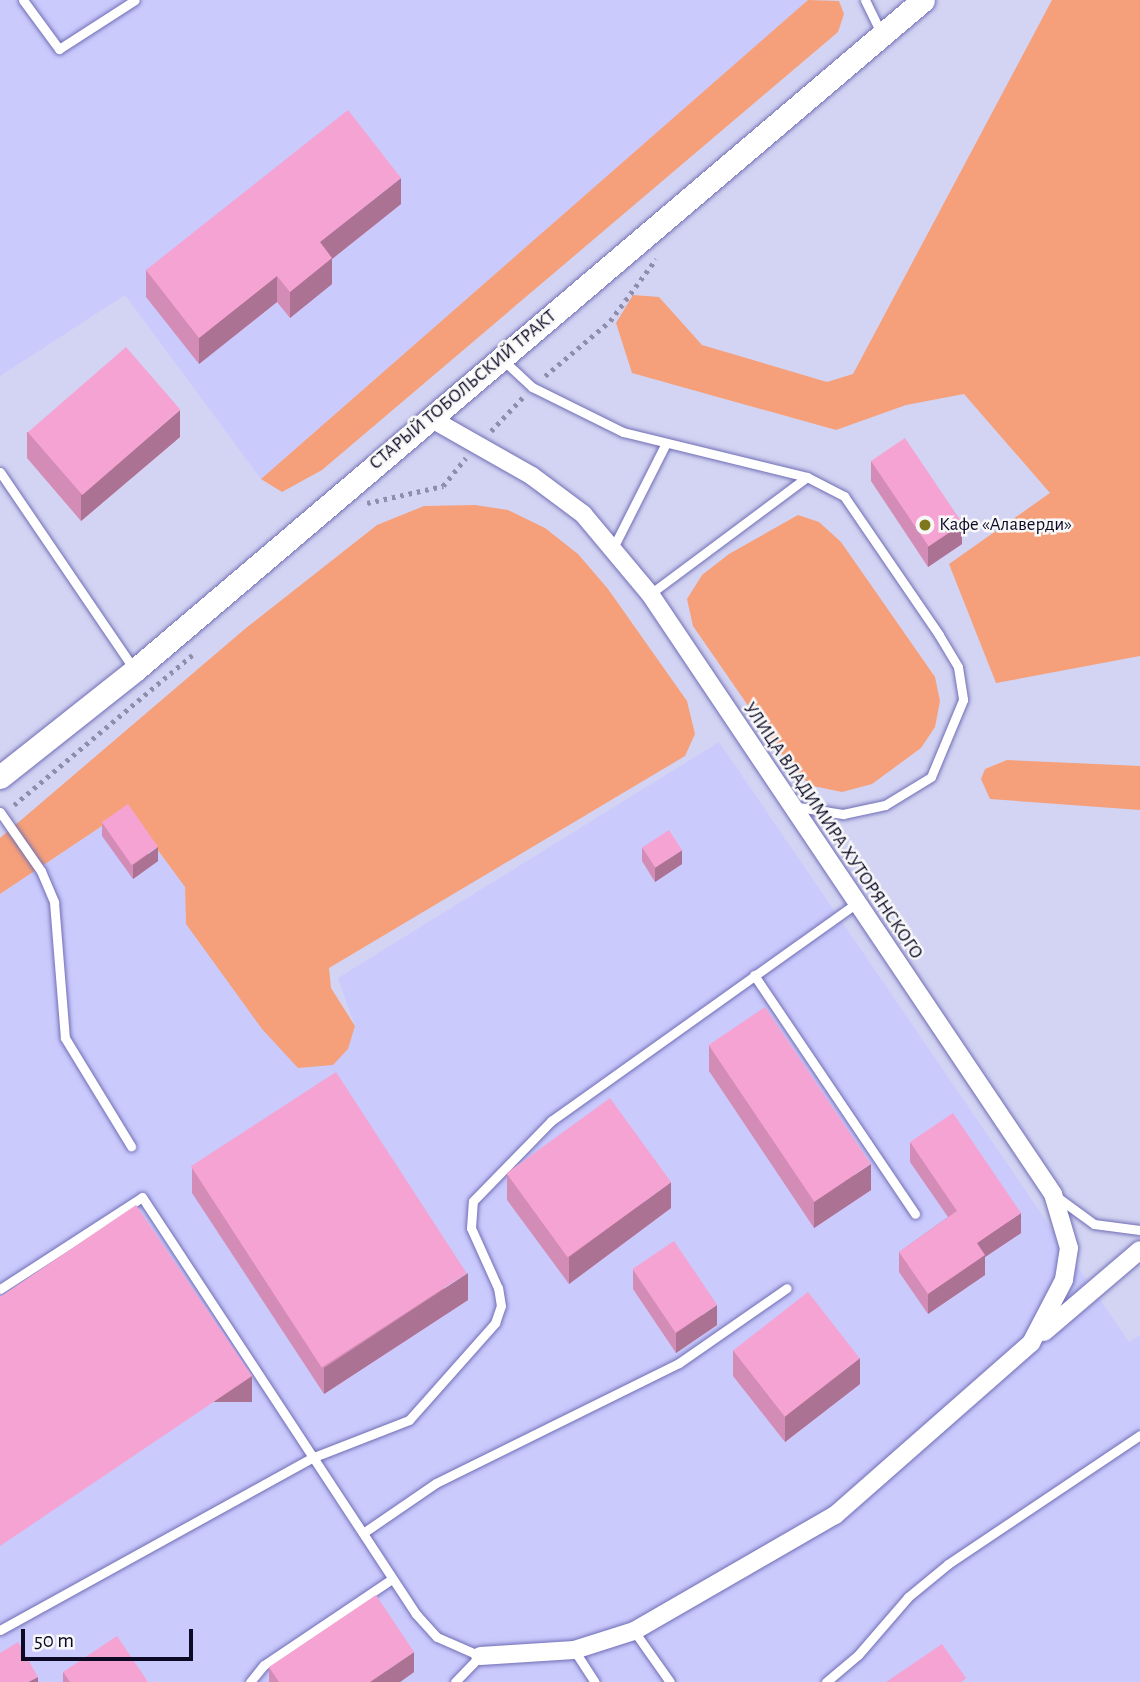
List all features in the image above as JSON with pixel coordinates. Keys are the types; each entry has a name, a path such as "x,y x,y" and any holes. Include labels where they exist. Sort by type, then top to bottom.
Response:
{"street":[{"name":"СТАРЫЙ ТОБОЛЬСКИЙ ТРАКТ","path":"0,777 135,670 923,0"},
{"name":"УЛИЦА ВЛАДИМИРА ХУТОРЯНСКОГО","path":"430,418 555,492 613,548 650,594 855,904 1053,1194 1069,1248 1065,1280 1031,1343"},
{"name":"УЛИЦА ВЛАДИМИРА ХУТОРЯНСКОГО","path":"480,1656 574,1650 634,1631 835,1515 1140,1250"}],"lane":[{"path":"23,0 59,49 135,0"},
{"path":"865,0 882,35"},
{"path":"501,359 532,387 623,432 665,445 807,477 844,496 958,667 963,700 931,777 885,805 844,814 791,806"},
{"path":"613,548 665,445"},
{"path":"0,472 135,670"},
{"path":"650,594 807,477"},
{"path":"1,814 41,872 54,902 65,1038 131,1146"},
{"path":"0,1630 314,1457 409,1420 495,1323 501,1306 498,1288 471,1228 473,1201 551,1121 855,904"},
{"path":"754,975 915,1214"},
{"path":"1053,1194 1094,1224 1140,1230"},
{"path":"0,1289 142,1197 392,1579 437,1637 480,1656 454,1682"},
{"path":"363,1533 436,1483 679,1363 787,1288"},
{"path":"826,1682 858,1655 908,1597 948,1564 1140,1435"},
{"path":"250,1682 264,1665 392,1579"},
{"path":"634,1631 670,1682"},
{"path":"574,1650 595,1682"}],"path":[{"path":"364,503 443,486 532,387 610,321 659,255"},
{"path":"1,814 200,648"}],"shaded area":[{"path":"0,0 808,0 261,479 125,295 0,376"},
{"path":"808,0 839,1 844,14 838,32 322,470 282,492 261,479"},
{"path":"1052,0 1140,0 1140,656 996,683 949,564 1050,493 964,394 906,405 836,430 632,373 616,323 633,295 659,297 702,345 827,382 853,374"},
{"path":"475,505 508,510 545,528 578,554 608,589 687,701 695,734 685,756 329,968 331,988 355,1026 348,1049 333,1065 298,1068 262,1029 186,924 185,887 132,815 120,814 0,894 0,838 246,628 377,525 424,506"},
{"path":"798,515 819,522 841,542 935,677 940,701 935,727 921,748 872,784 842,792 813,786 794,772 693,626 687,599 702,575 729,554"},
{"path":"719,742 1129,1342 1140,1335 1140,1682 0,1682 0,894 120,814 132,815 185,887 186,924 298,1068 332,1065 348,1049 355,1026 338,978"},
{"path":"1007,760 1140,766 1140,810 990,799 981,779 985,769"}],"building":[{"path":"348,110 401,178 320,242 332,258 290,292 277,276 199,338 146,270"},
{"path":"126,347 180,410 82,495 28,432"},
{"name":"Кафе «Алаверди»","path":"905,438 963,523 929,546 871,461"},
{"path":"128,804 158,847 132,865 102,822"},
{"path":"669,830 682,850 655,868 642,847"},
{"path":"765,1007 871,1164 814,1202 709,1045"},
{"path":"336,1072 467,1273 322,1368 191,1166"},
{"path":"610,1098 671,1182 568,1257 506,1173"},
{"path":"953,1113 1021,1213 977,1243 985,1255 928,1294 899,1252 957,1211 910,1142"},
{"path":"136,1205 252,1376 0,1546 0,1297"},
{"path":"674,1241 717,1305 676,1333 633,1269"},
{"path":"808,1292 860,1358 785,1417 733,1350"},
{"path":"376,1595 414,1652 370,1682 279,1682 269,1667"},
{"path":"117,1636 148,1682 70,1682 63,1672"},
{"path":"18,1642 38,1677 28,1682 0,1682 0,1653"},
{"path":"942,1644 966,1678 961,1682 886,1682"}],"place":[{"name":"Кафе «Алаверди»","path":"925,525"}]}
